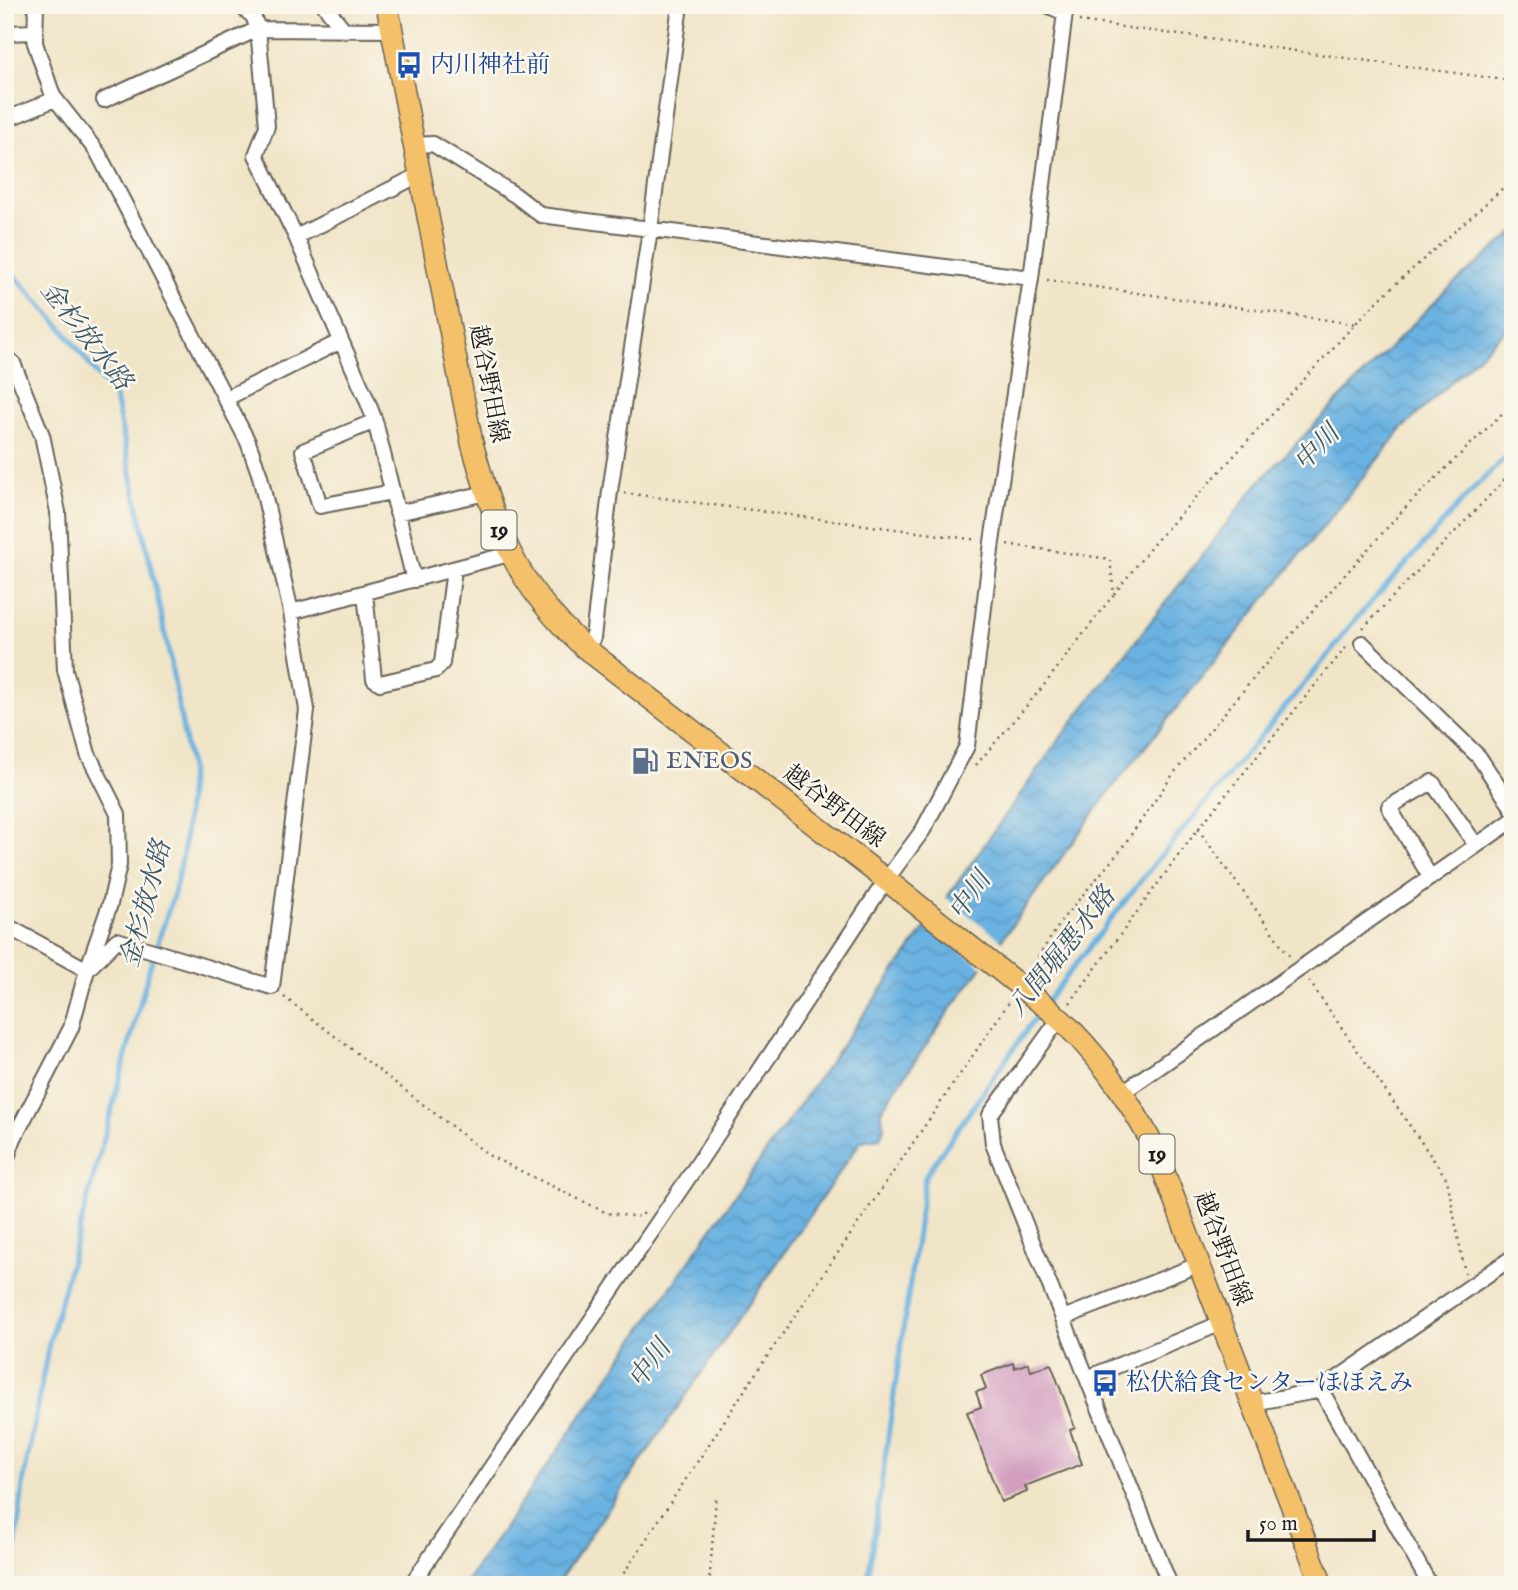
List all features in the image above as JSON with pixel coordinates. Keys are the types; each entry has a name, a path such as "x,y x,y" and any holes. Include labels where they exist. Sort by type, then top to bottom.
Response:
{"main road":[{"name":"越谷野田線","path":"387,5 472,443 486,493 509,554 544,606 560,625 586,648 1055,1014 1104,1065 1123,1092 1155,1149 1322,1585"}],"street":[{"path":"37,5 35,43 55,100 99,153 248,442 260,476 291,612 307,710 272,987 117,940 87,970"},
{"path":"239,5 253,16 258,30 267,125 256,155 296,237 375,421 414,580"},
{"path":"324,5 345,31"},
{"path":"586,648 593,638 610,491 650,230 680,5"},
{"path":"411,1585 890,883 923,830 967,746 992,542 1066,13 1047,5"},
{"path":"104,100 258,30 391,30"},
{"path":"5,33 35,32"},
{"path":"5,120 55,100"},
{"path":"415,145 433,144 515,195 541,215 1031,278"},
{"path":"296,237 421,174"},
{"path":"225,399 341,341"},
{"path":"5,357 13,363 42,435 58,512 65,670 88,754 118,814 119,865 110,904 87,970 71,1028 14,1138 5,1163"},
{"path":"375,421 303,451 320,506 392,492"},
{"path":"397,513 486,493"},
{"path":"291,612 509,554"},
{"path":"365,593 374,679 380,683 436,670 442,663 454,569"},
{"path":"1358,640 1479,757 1513,809"},
{"path":"1430,877 1389,807 1432,782 1476,845"},
{"path":"1123,1092 1513,820"},
{"path":"5,925 87,970"},
{"path":"1055,1014 990,1115 993,1144 1170,1585"},
{"path":"1254,1403 1321,1390 1513,1257"},
{"path":"1063,1318 1199,1264"},
{"path":"1087,1378 1222,1323"},
{"path":"1321,1390 1430,1585"}],"path":[{"path":"1066,13 1513,81"},
{"path":"971,772 1041,689 1154,542 1355,324 1513,179"},
{"path":"1031,278 1355,324"},
{"path":"1028,971 1065,916 1119,852 1174,773 1275,653 1403,510 1513,403"},
{"path":"1363,627 1513,471"},
{"path":"610,491 1110,559 1114,594"},
{"path":"1055,1014 1198,829 1358,640"},
{"path":"1198,829 1447,1179 1469,1287"},
{"path":"272,987 489,1156 607,1213 640,1217 648,1208"},
{"path":"616,1585 760,1367 1015,992"},
{"path":"709,1585 716,1498"}],"water":[{"name":"中川","path":"1513,233 1513,323 1403,428 1113,787 946,1016 881,1111 884,1128 880,1138 861,1141 556,1585 464,1585 714,1225 1061,737 1259,482 1444,292"}],"pier":[{"path":"944,896 1004,942 985,969 925,923"}],"building":[{"path":"1013,1363 1015,1368 1028,1363 1031,1371 1051,1364 1075,1428 1070,1430 1082,1464 1025,1486 1027,1492 1001,1502 967,1412 981,1407 976,1392 986,1389 981,1375"}],"waterway":[{"name":"金杉放水路","path":"5,265 61,327 115,398 168,648 190,769 184,849 174,893 149,970 49,1343 24,1478 11,1585"},
{"name":"八間堀悪水路","path":"1047,1001 1147,873 1349,627 1476,486 1513,450"},
{"name":"八間堀悪水路","path":"867,1585 925,1176 1041,1009"}],"place":[{"name":"内川神社前","path":"409,65"},
{"name":"ENEOS","path":"645,761"},
{"name":"松伏給食センターほほえみ","path":"1105,1383"}]}
